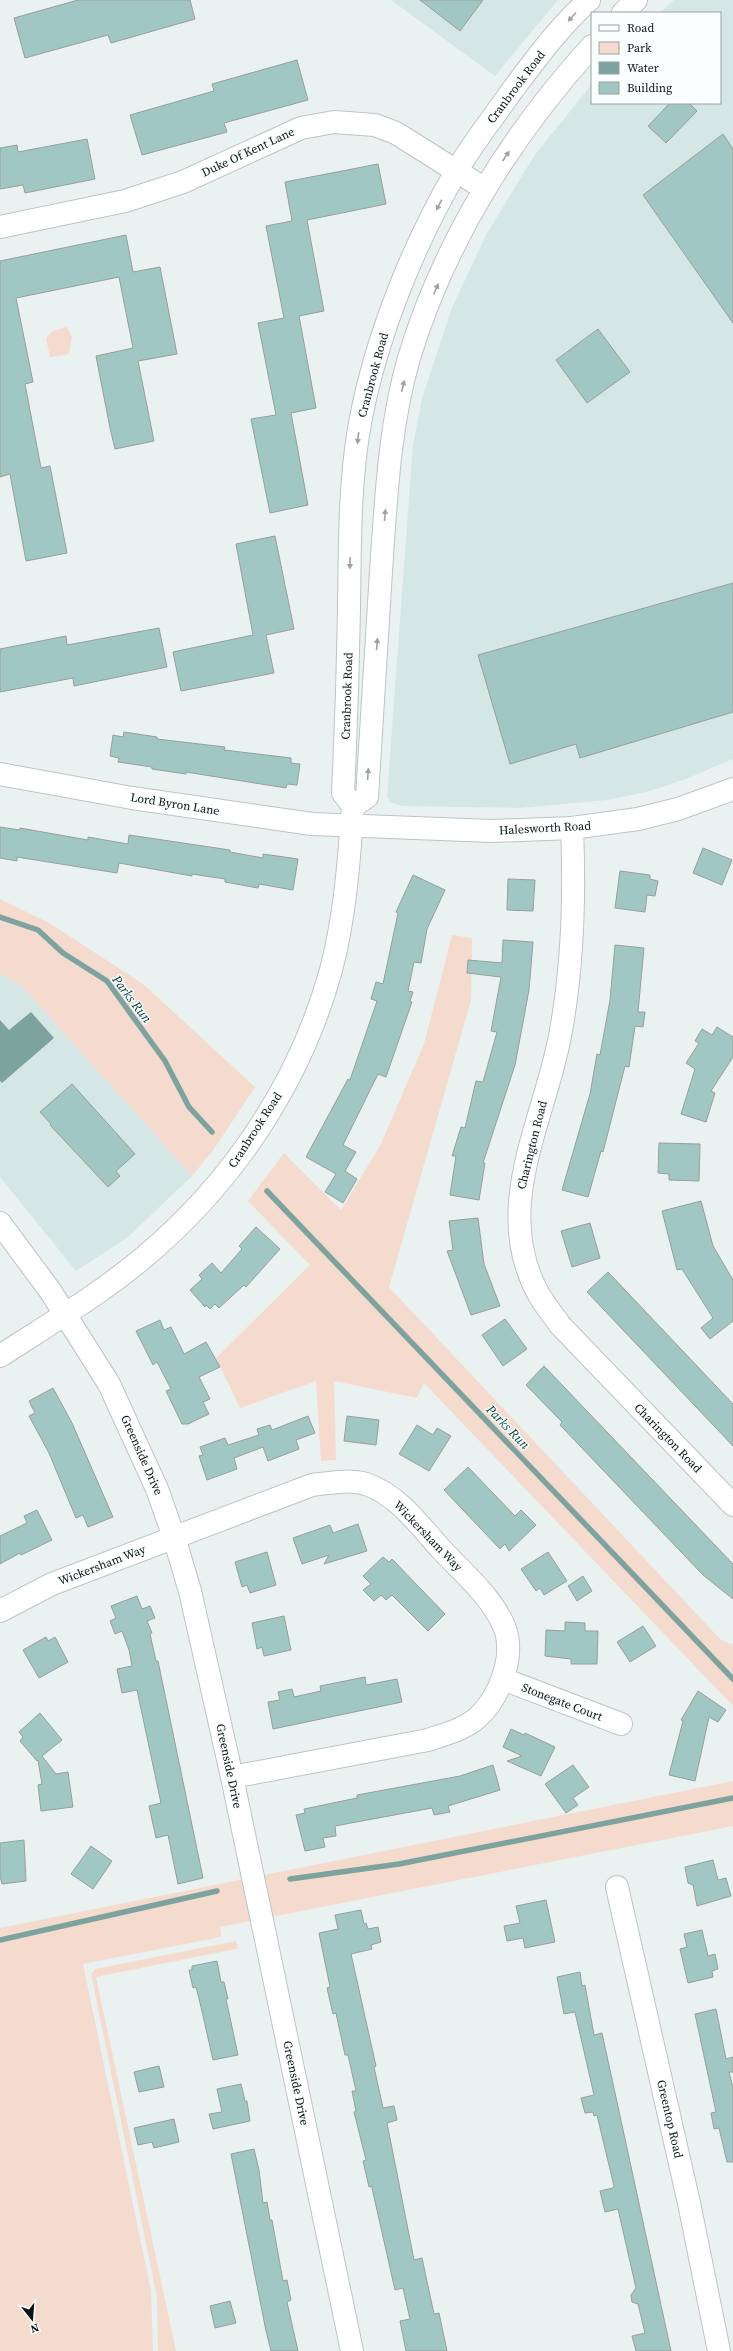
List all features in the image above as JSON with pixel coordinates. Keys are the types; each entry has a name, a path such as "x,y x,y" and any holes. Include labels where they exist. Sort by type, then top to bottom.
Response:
{"street":[{"name":"Cranbrook Road","path":"0,1356 66,1314 143,1258 195,1210 227,1175 263,1122 307,1037 326,986 343,907 353,816 343,793 348,683 351,524 360,423 380,343 403,280 457,170 536,60 589,0"},
{"path":"624,12 636,0"},
{"name":"Cranbrook Road","path":"353,816 367,797 390,456 409,359 423,318 448,261 485,189 524,129 591,47"},
{"name":"Duke Of Kent Lane","path":"0,227 84,211 144,195 183,182 301,128 334,122 375,125 396,133 485,189"},
{"name":"Lord Byron Lane","path":"0,774 42,783 228,813 312,824 353,816"},
{"name":"Halesworth Road","path":"353,816 492,831 572,828 638,820 678,809 733,789"},
{"name":"Charington Road","path":"572,828 574,887 568,991 559,1038 522,1178 518,1214 521,1240 539,1294 560,1325 733,1505"},
{"name":"Greenside Drive","path":"0,1223 32,1264 66,1314 109,1384 127,1420 157,1489 174,1537 190,1591 232,1777 352,2351"},
{"name":"Wickersham Way","path":"0,1612 52,1584 312,1485 338,1481 366,1484 397,1501 490,1603 504,1627 508,1649 503,1679 492,1700 477,1718 456,1731 428,1740 232,1777"},
{"name":"Stonegate Court","path":"503,1679 621,1724"},
{"name":"Greentop Road","path":"617,1887 689,2204 719,2351"}],"shaded area":[{"path":"391,0 558,0 495,76"},
{"path":"674,0 733,0 733,759 686,779 650,791 608,800 520,808 401,806 390,802 387,796 413,444 422,399 451,310 486,235 534,156 591,85 591,104 721,104 721,12 661,12"},
{"path":"0,973 23,987 192,1176 128,1237 76,1271 0,1177"}],"green space":[{"path":"67,327 72,338 69,353 66,355 50,357 46,338 53,331"},
{"path":"0,899 51,924 143,984 255,1087 214,1149 192,1176 23,987 0,973"},
{"path":"452,935 472,938 471,1000 389,1287 721,1640 733,1645 733,1706 424,1383 417,1398 334,1381 336,1460 321,1461 316,1381 240,1408 216,1358 310,1265 248,1201 284,1153 341,1210 380,1146 424,1044"},
{"path":"733,1781 733,1826 220,1927 221,1937 83,1964 151,2291 153,2351 0,2351 0,1928"},
{"path":"236,1941 238,1948 236,1949 96,1977 176,2351 158,2351 157,2297 91,1974 95,1969"}],"water":[{"path":"31,1012 54,1038 2,1083 0,1081 0,1020 9,1030"}],"building":[{"path":"78,0 190,0 195,19 111,43 108,35 25,58 14,18"},
{"path":"420,0 483,0 460,31"},
{"path":"297,60 308,100 224,123 227,132 142,155 130,115 214,91 212,84"},
{"path":"669,104 690,104 697,111 666,143 648,126"},
{"path":"723,134 733,149 733,323 643,195"},
{"path":"87,139 95,179 25,193 23,185 0,189 0,148 17,145 18,152"},
{"path":"378,164 386,204 307,220 324,311 299,316 316,408 291,413 308,505 270,513 251,419 276,415 258,323 284,318 266,226 292,221 285,182"},
{"path":"126,235 133,272 160,267 177,354 138,361 154,441 115,449 110,428 96,356 133,348 119,277 16,298 33,382 25,384 41,468 50,466 67,553 26,561 10,474 0,477 0,261"},
{"path":"598,329 630,372 587,403 556,360"},
{"path":"275,536 294,629 266,635 274,673 181,691 173,652 253,635 236,544"},
{"path":"733,583 733,712 580,758 576,744 510,764 478,655"},
{"path":"159,628 167,667 74,686 73,678 0,692 0,649 66,636 67,645"},
{"path":"124,732 157,737 157,739 225,747 224,750 291,758 291,763 300,764 297,785 287,784 286,788 186,772 186,774 152,769 152,767 118,762 119,758 110,756 113,735 123,737"},
{"path":"0,827 20,830 20,828 88,840 88,837 128,844 129,835 230,850 230,852 263,858 263,854 298,859 293,890 259,884 258,888 225,882 225,879 192,874 192,876 119,863 117,873 17,857 17,861 0,858"},
{"path":"703,848 732,860 722,885 693,873"},
{"path":"620,871 650,875 650,879 658,881 655,896 647,895 645,912 615,908"},
{"path":"413,875 445,890 427,929 421,963 414,962 408,991 413,992 410,1001 412,1002 386,1077 378,1074 343,1145 356,1152 345,1171 357,1179 343,1203 325,1192 336,1174 306,1157 348,1079 350,1080 377,1001 371,999 376,982 383,984 398,913 396,912"},
{"path":"508,879 535,880 533,911 507,910"},
{"path":"503,940 533,942 529,990 515,1065 483,1163 485,1163 479,1200 450,1195 456,1156 452,1156 461,1127 465,1128 476,1081 483,1082 497,1032 491,1031 501,977 467,973 468,960 502,963"},
{"path":"615,945 644,948 638,1012 645,1012 643,1027 635,1026 629,1067 625,1066 603,1152 601,1151 588,1197 562,1190 590,1094 597,1054 600,1055 610,1000"},
{"path":"717,1027 733,1037 733,1057 711,1091 715,1093 706,1122 681,1114 695,1069 686,1063 699,1043 695,1041 702,1029 712,1035"},
{"path":"72,1084 135,1154 116,1171 120,1176 108,1187 50,1125 51,1124 40,1112"},
{"path":"659,1143 700,1144 699,1181 669,1180 669,1174 658,1173"},
{"path":"701,1201 713,1246 733,1280 733,1321 710,1339 701,1328 713,1318 682,1269 677,1270 662,1211"},
{"path":"478,1218 484,1264 500,1306 471,1315 447,1251 453,1250 449,1221"},
{"path":"590,1223 600,1258 572,1267 561,1231"},
{"path":"256,1227 280,1249 246,1287 244,1285 219,1308 215,1304 210,1309 206,1305 205,1307 190,1290 202,1279 199,1275 212,1263 221,1273 242,1249 239,1246"},
{"path":"608,1272 733,1404 733,1446 587,1292"},
{"path":"505,1319 527,1349 503,1366 482,1335"},
{"path":"160,1320 164,1330 171,1327 184,1354 206,1342 220,1367 199,1377 210,1399 203,1402 209,1414 188,1424 182,1424 166,1391 171,1389 157,1362 153,1365 136,1331"},
{"path":"544,1366 733,1564 733,1599 703,1575 560,1425 562,1422 526,1385"},
{"path":"53,1388 72,1423 113,1517 88,1527 83,1515 76,1518 49,1453 29,1416 35,1413 29,1401"},
{"path":"308,1416 315,1433 296,1440 299,1449 268,1461 263,1447 234,1458 237,1469 207,1480 199,1456 203,1455 200,1447 225,1438 228,1445 259,1435 257,1429 270,1425 272,1430"},
{"path":"347,1416 379,1420 376,1445 344,1441"},
{"path":"417,1425 433,1435 437,1428 451,1436 429,1471 399,1454"},
{"path":"468,1467 515,1516 521,1510 536,1525 509,1551 505,1544 500,1549 444,1490"},
{"path":"37,1510 52,1540 21,1555 20,1553 0,1564 0,1536 27,1523 24,1516"},
{"path":"358,1524 367,1551 324,1564 329,1555 302,1564 293,1538 330,1525 333,1533"},
{"path":"267,1552 276,1585 250,1593 247,1585 242,1587 235,1562"},
{"path":"548,1552 567,1581 544,1595 540,1588 536,1591 521,1569"},
{"path":"383,1557 389,1562 392,1559 445,1614 428,1631 392,1595 386,1600 381,1595 374,1601 363,1590 371,1584 363,1576"},
{"path":"583,1576 592,1591 577,1601 568,1586"},
{"path":"137,1596 142,1609 150,1606 155,1618 147,1621 152,1633 150,1634 156,1661 158,1661 203,1878 178,1884 168,1835 156,1838 149,1806 161,1803 137,1690 122,1693 117,1669 132,1666 129,1650 122,1631 115,1634 110,1621 116,1618 111,1606"},
{"path":"284,1616 291,1650 264,1656 262,1647 257,1649 252,1623"},
{"path":"565,1622 585,1623 585,1631 598,1631 597,1664 571,1664 571,1659 545,1656 546,1630 565,1631"},
{"path":"643,1626 656,1646 630,1662 617,1642"},
{"path":"46,1637 48,1641 55,1637 68,1662 39,1678 23,1650"},
{"path":"365,1677 366,1685 397,1679 402,1702 273,1729 268,1702 280,1700 278,1692 292,1689 294,1697 321,1691 320,1686"},
{"path":"698,1691 726,1710 718,1722 709,1717 695,1781 669,1775 683,1721 681,1720"},
{"path":"40,1713 62,1740 42,1756 56,1774 68,1772 73,1807 41,1811 38,1785 42,1784 38,1760 37,1761 20,1741 23,1737 19,1732"},
{"path":"511,1729 524,1735 525,1733 555,1747 541,1776 507,1761 522,1756 503,1747"},
{"path":"493,1765 500,1790 448,1806 450,1812 434,1815 432,1808 335,1826 336,1836 323,1838 325,1847 305,1851 296,1815 305,1813 304,1809 357,1798 357,1795 460,1776"},
{"path":"573,1765 589,1787 573,1798 578,1805 566,1813 545,1784"},
{"path":"24,1840 26,1881 2,1884 0,1876 0,1843"},
{"path":"91,1846 112,1861 93,1889 71,1874"},
{"path":"713,1860 718,1880 726,1878 731,1896 697,1906 693,1885 688,1883 685,1867"},
{"path":"546,1900 555,1942 525,1948 523,1938 507,1941 504,1926 520,1923 516,1906"},
{"path":"361,1910 364,1924 366,1923 368,1929 378,1927 381,1942 371,1945 372,1949 351,1954 376,2066 374,2067 383,2108 394,2106 397,2120 387,2123 414,2260 422,2258 434,2314 439,2313 447,2351 406,2351 400,2321 410,2319 403,2288 395,2290 372,2186 369,2187 363,2161 366,2160 354,2112 356,2111 352,2091 356,2091 348,2055 345,2055 336,2013 333,2014 327,1988 330,1987 319,1933 338,1929 335,1915"},
{"path":"702,1930 708,1956 715,1954 718,1969 712,1971 713,1977 688,1983 680,1949 687,1947 684,1934"},
{"path":"217,1961 221,1982 224,1982 228,1999 226,1999 238,2055 213,2060 196,1987 193,1988 189,1970 192,1970 192,1966"},
{"path":"580,1972 582,1986 585,1985 594,2035 602,2033 671,2351 636,2351 632,2336 645,2333 638,2304 632,2302 631,2295 636,2288 618,2209 605,2212 600,2191 613,2188 614,2186 597,2115 594,2116 593,2112 585,2113 581,2098 594,2095 575,2012 564,2014 557,1977"},
{"path":"716,2009 726,2059 733,2057 733,2072 729,2072 733,2087 733,2162 727,2162 719,2128 714,2129 711,2113 716,2112 695,2014"},
{"path":"159,2066 164,2087 139,2092 134,2072"},
{"path":"241,2084 245,2101 247,2101 250,2121 213,2129 209,2114 222,2112 217,2089"},
{"path":"174,2119 179,2142 154,2148 152,2142 138,2145 134,2128"},
{"path":"254,2149 259,2170 263,2203 267,2202 270,2220 272,2220 283,2281 287,2280 291,2300 287,2302 298,2351 271,2351 266,2331 231,2154"},
{"path":"230,2301 236,2323 215,2328 210,2306"}],"waterway":[{"name":"Parks Run","path":"0,917 38,930 63,953 107,981 165,1061 189,1107 212,1132"},
{"name":"Parks Run","path":"267,1191 733,1679"},
{"path":"290,1879 399,1864 733,1798"},
{"path":"0,1940 217,1891"}]}
